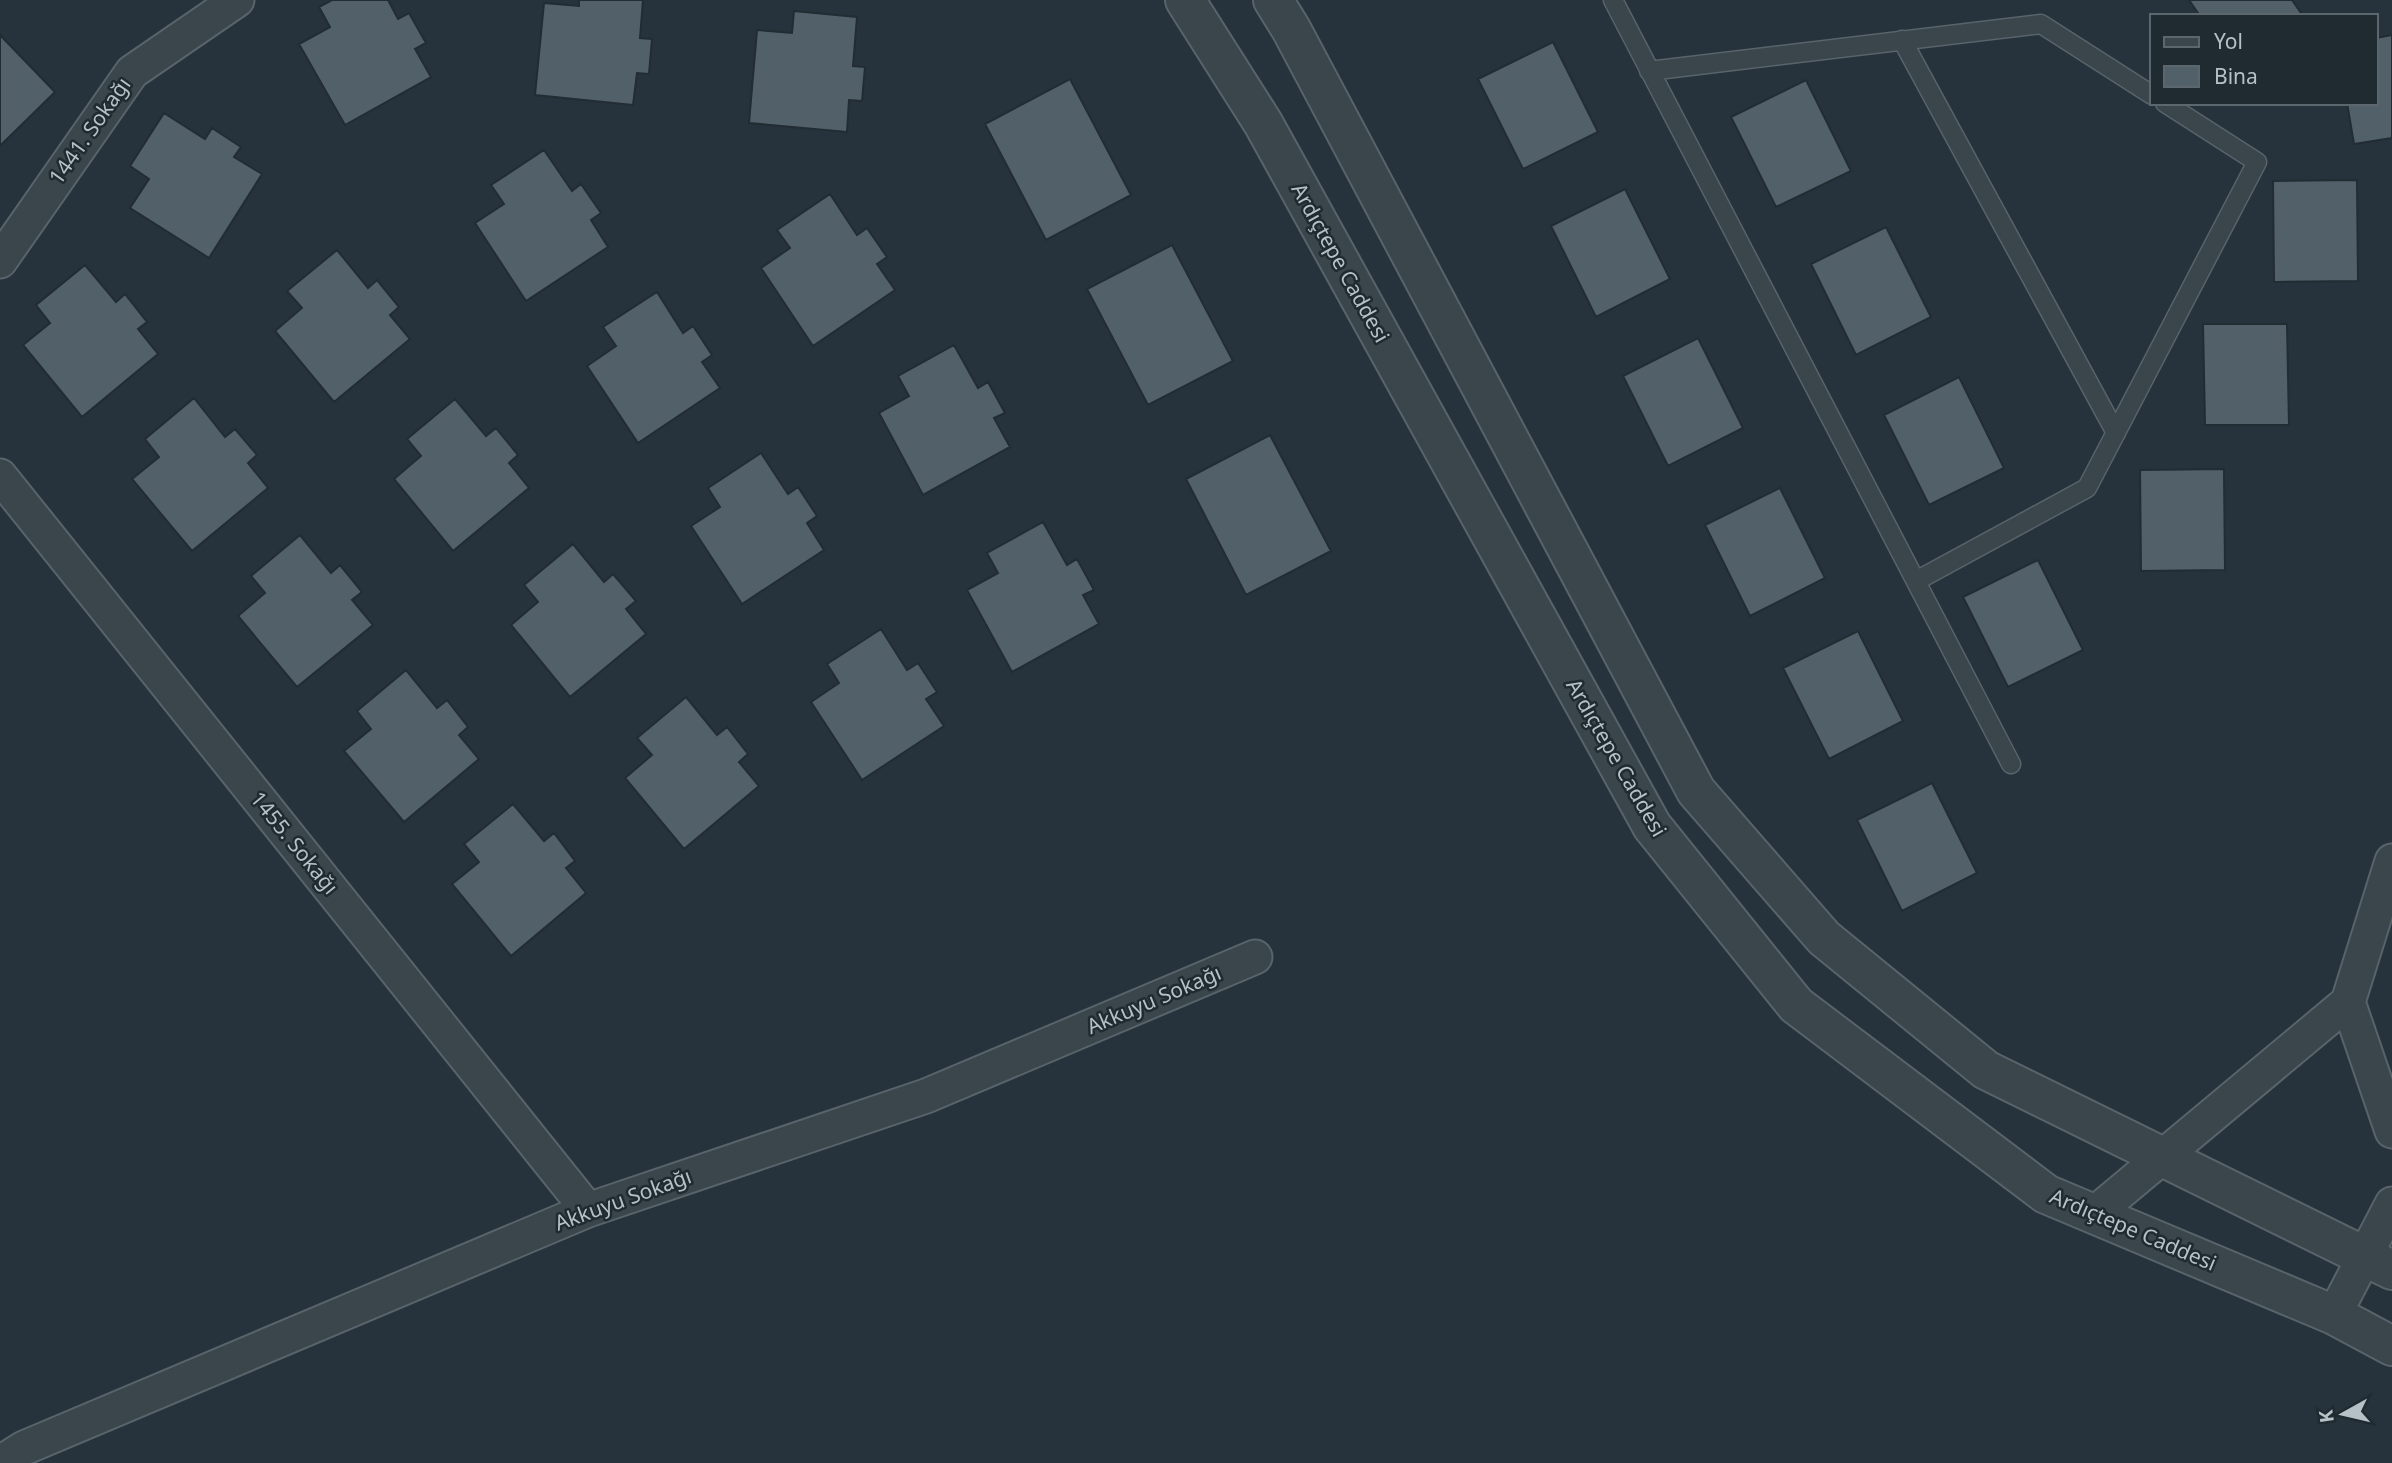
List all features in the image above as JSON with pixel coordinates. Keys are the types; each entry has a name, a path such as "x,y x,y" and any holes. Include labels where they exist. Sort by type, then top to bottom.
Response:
{"street":[{"name":"1441. Sokağı","path":"0,261 132,72 237,0"},
{"name":"Ardıçtepe Caddesi","path":"1185,0 1262,123 1652,826 1796,1005 2046,1194 2334,1315 2392,1346"},
{"path":"1273,0 1696,791 1824,938 1986,1070 2379,1263"},
{"name":"1455. Sokağı","path":"0,476 588,1210"},
{"path":"2094,1214 2348,1002 2392,861"},
{"name":"Akkuyu Sokağı","path":"0,1463 24,1448 588,1210 926,1096 1255,957"},
{"path":"2348,1002 2392,1131"},
{"path":"2334,1315 2379,1263 2392,1204"}],"lane":[{"path":"1613,0 2011,764"},
{"path":"1650,71 2041,24 2150,94"},
{"path":"1902,40 2116,433"},
{"path":"1916,581 2087,488 2257,162 2168,105"}],"building":[{"path":"332,0 388,0 398,19 409,13 426,43 415,49 431,77 345,125 299,44 330,27 319,7"},
{"path":"579,0 643,0 640,38 652,39 649,74 637,73 633,105 535,95 544,3 579,6"},
{"path":"2189,0 2292,0 2301,13 2300,14 2199,14"},
{"path":"794,11 857,17 853,66 865,67 862,101 849,100 847,132 749,123 757,30 792,33"},
{"path":"0,35 55,92 0,146"},
{"path":"2392,35 2392,138 2354,144 2347,105 2378,105 2378,38"},
{"path":"1553,42 1598,132 1523,169 1478,79"},
{"path":"1070,79 1131,195 1046,240 985,124"},
{"path":"1806,80 1851,171 1776,207 1731,117"},
{"path":"164,113 205,139 212,128 241,147 234,157 262,174 209,258 130,208 149,179 130,166"},
{"path":"544,150 572,191 581,184 601,213 591,220 608,247 526,301 475,223 504,204 491,185"},
{"path":"2357,180 2358,281 2274,282 2273,181"},
{"path":"1625,189 1670,279 1596,317 1551,226"},
{"path":"830,194 857,235 867,228 887,257 877,264 895,290 813,346 761,268 790,248 777,230"},
{"path":"1886,227 1931,317 1856,355 1811,264"},
{"path":"1172,245 1233,361 1148,405 1087,289"},
{"path":"337,250 368,288 377,280 399,307 390,315 410,339 334,402 275,331 302,308 287,291"},
{"path":"85,265 116,302 125,294 147,322 138,329 158,354 82,417 23,345 50,323 36,305"},
{"path":"657,292 683,333 693,326 712,355 702,362 720,388 638,443 587,366 616,346 603,327"},
{"path":"2203,324 2287,324 2289,425 2205,425"},
{"path":"1698,338 1743,428 1668,466 1623,376"},
{"path":"954,345 978,388 988,382 1005,413 994,418 1010,447 923,495 879,413 909,396 898,376"},
{"path":"1959,377 2004,468 1929,505 1884,415"},
{"path":"194,398 225,437 235,429 257,455 248,463 268,488 192,551 132,479 159,457 145,439"},
{"path":"455,399 486,436 496,428 518,455 509,463 529,488 453,551 394,479 421,456 407,439"},
{"path":"1270,435 1331,551 1246,595 1186,479"},
{"path":"761,453 788,494 798,487 817,516 807,523 824,550 742,604 691,526 720,507 708,488"},
{"path":"2224,469 2225,570 2141,571 2140,470"},
{"path":"1780,488 1825,578 1750,616 1705,525"},
{"path":"1043,522 1067,565 1077,559 1094,590 1083,595 1099,624 1012,672 967,590 998,573 987,553"},
{"path":"300,535 331,573 340,565 362,592 352,600 373,625 297,687 238,616 265,593 251,576"},
{"path":"573,544 604,582 613,574 636,601 626,609 646,634 570,697 511,625 538,602 524,585"},
{"path":"2038,560 2083,650 2008,687 1963,597"},
{"path":"881,629 907,670 918,663 937,692 926,699 944,726 862,780 811,702 839,683 827,664"},
{"path":"1858,631 1903,721 1829,759 1783,668"},
{"path":"406,670 437,708 447,700 468,727 459,735 479,759 404,822 344,751 371,729 357,711"},
{"path":"686,697 717,735 727,727 748,754 739,762 759,786 684,849 625,778 652,755 637,738"},
{"path":"1932,783 1977,873 1902,911 1857,820"},
{"path":"513,804 544,841 554,833 575,861 566,868 586,893 511,956 452,884 479,862 464,844"}]}
